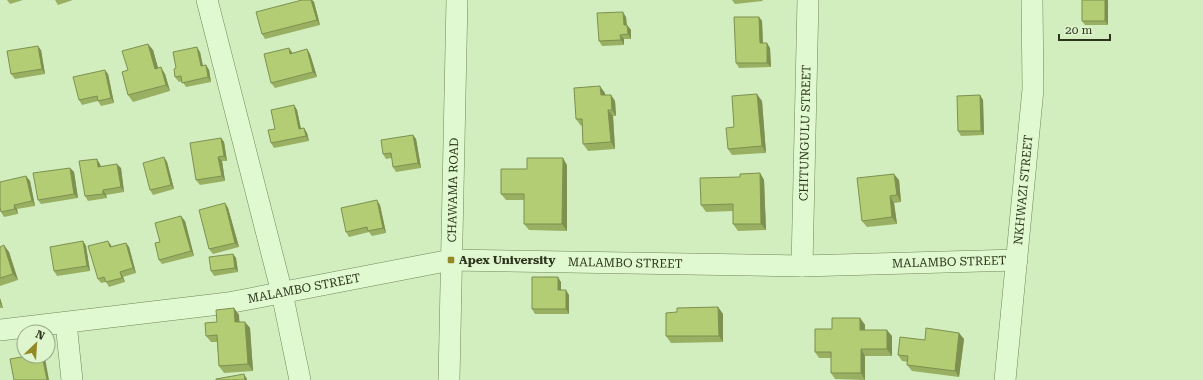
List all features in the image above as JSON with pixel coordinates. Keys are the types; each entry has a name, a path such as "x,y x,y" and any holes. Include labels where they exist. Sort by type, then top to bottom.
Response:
{"street":[{"path":"207,0 282,293 300,380"},
{"name":"CHAWAMA ROAD","path":"449,380 457,0"},
{"name":"CHITUNGULU STREET","path":"802,266 808,0"},
{"name":"NKHWAZI STREET","path":"1005,380 1033,89 1032,0"},
{"name":"MALAMBO STREET","path":"0,330 228,303 451,260 802,266 1016,260"},
{"path":"66,323 72,380"}],"building":[{"path":"302,0 311,0 317,20 262,34 256,12"},
{"path":"1082,0 1105,0 1105,21 1082,21"},
{"path":"623,12 624,25 627,25 628,34 620,35 621,40 599,41 597,13"},
{"path":"734,17 759,17 760,43 767,43 767,63 736,63"},
{"path":"148,44 155,69 161,67 166,85 128,95 122,72 128,70 122,51"},
{"path":"38,46 42,69 11,74 7,51"},
{"path":"197,47 201,66 206,65 208,77 182,83 181,76 175,77 174,69 176,68 173,52"},
{"path":"289,48 290,54 307,49 313,72 271,83 264,54"},
{"path":"105,70 111,98 98,101 97,96 79,100 73,77"},
{"path":"600,86 601,95 611,95 612,110 608,110 611,142 583,144 582,119 576,119 574,88"},
{"path":"757,94 762,146 728,149 726,128 734,127 732,96"},
{"path":"980,95 981,131 958,131 957,96"},
{"path":"294,105 299,129 304,128 306,136 271,143 268,130 275,129 271,110"},
{"path":"413,135 418,163 393,167 391,153 383,154 381,140"},
{"path":"221,138 224,156 218,157 222,176 196,180 190,143"},
{"path":"164,157 171,185 150,190 143,163"},
{"path":"527,158 563,158 562,224 524,224 524,194 501,194 501,169 527,169"},
{"path":"97,159 98,167 117,164 121,187 103,190 103,194 85,196 79,161"},
{"path":"70,168 74,194 38,200 33,173"},
{"path":"760,173 761,224 733,224 733,204 701,205 700,178 740,177 740,174"},
{"path":"894,174 897,195 890,196 892,217 862,221 857,178"},
{"path":"26,176 32,201 14,205 15,209 1,212 0,182"},
{"path":"377,200 383,228 368,231 367,227 346,232 341,208"},
{"path":"225,203 235,243 209,249 199,210"},
{"path":"181,216 191,251 159,260 155,243 160,242 155,223"},
{"path":"83,241 87,266 54,271 50,247"},
{"path":"108,241 110,247 126,243 133,268 120,272 122,278 106,282 104,277 98,279 88,246"},
{"path":"4,245 13,274 0,278 0,247"},
{"path":"233,254 235,268 211,271 209,257"},
{"path":"532,277 558,277 558,290 566,290 566,309 532,309"},
{"path":"718,307 719,336 666,336 666,313 677,312 677,308"},
{"path":"234,308 235,322 245,322 248,364 219,366 217,335 206,336 205,323 217,322 216,310"},
{"path":"832,318 860,318 860,330 887,330 887,349 861,349 861,373 831,373 831,352 815,352 815,329 832,329"},
{"path":"926,328 959,333 955,371 907,365 908,356 898,355 900,337 925,340"},
{"path":"16,358 16,364 44,364 47,380 14,380 10,359"},
{"path":"244,374 245,380 216,380 216,379"}],"place":[{"name":"Apex University","path":"451,260"}]}
